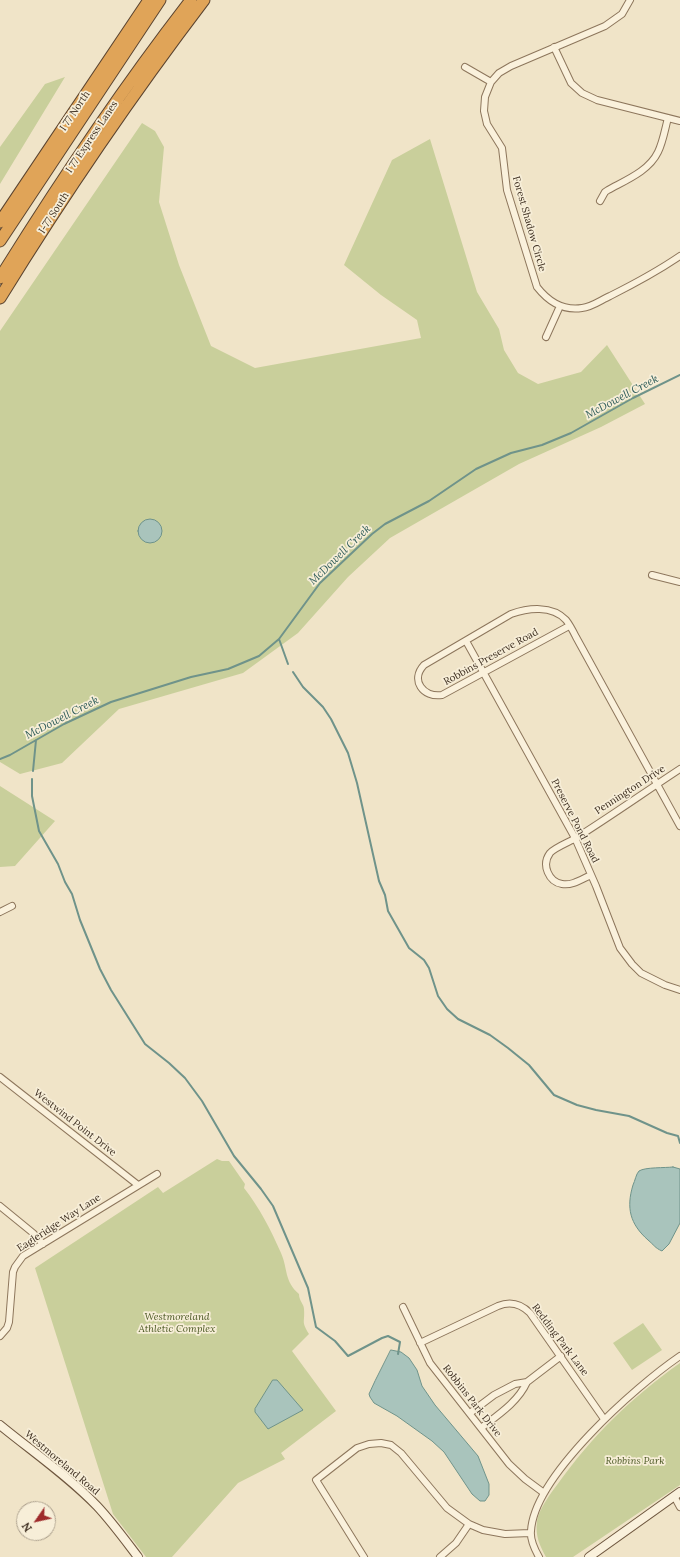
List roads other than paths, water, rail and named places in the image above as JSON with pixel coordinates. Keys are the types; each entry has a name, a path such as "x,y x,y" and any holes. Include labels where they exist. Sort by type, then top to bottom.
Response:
{"highway":[{"name":"I 77 North","path":"0,222 149,0"},
{"name":"I 77 Express Lanes","path":"0,241 160,0"},
{"name":"I 77 Express Lanes","path":"0,278 102,122 190,0"},
{"path":"102,122 166,50 204,0"},
{"name":"I-77 South","path":"0,298 84,166 166,50"}],"street":[{"path":"465,67 491,82 504,70 605,26 616,19 624,11 630,0"},
{"path":"554,47 571,83 582,93 597,100 680,121"},
{"name":"Forest Shadow Circle","path":"491,82 485,97 485,118 487,124 502,148 507,190 531,270 537,287 543,294 555,304 560,306 574,309 589,307 626,288 680,256"},
{"path":"600,201 608,190 643,170 654,159 661,143 668,118"},
{"path":"546,337 560,306"},
{"path":"652,575 680,582"},
{"name":"Robbins Preserve Road","path":"569,626 442,695 428,695 420,686 418,674 420,668 511,614 524,610 538,609 554,612 565,620 569,626 680,826"},
{"name":"Preserve Pond Road","path":"466,641 574,838 591,875 614,937 626,956 641,973 665,985 680,990"},
{"name":"Pennington Drive","path":"591,875 571,884 562,884 552,879 546,871 546,861 550,852 680,769"},
{"path":"0,912 12,906"},
{"name":"Westwind Point Drive","path":"0,1077 138,1186"},
{"name":"Eagleridge Way Lane","path":"0,1335 9,1322 12,1278 15,1267 23,1256 157,1174"},
{"path":"0,1206 33,1232 43,1244"},
{"name":"Redding Park Lane","path":"420,1342 498,1306 513,1303 525,1308 561,1356 604,1419"},
{"name":"Robbins Park Drive","path":"403,1307 430,1363 509,1464 525,1479 544,1493"},
{"path":"470,1414 494,1395 515,1384 526,1382 561,1356"},
{"path":"539,1557 535,1551 530,1533 533,1518 544,1493 572,1454 604,1419 668,1364 680,1356"},
{"path":"482,1428 505,1409 522,1392 526,1382"},
{"name":"Westmoreland Road","path":"0,1426 54,1467 83,1493 106,1516 138,1557"},
{"path":"364,1557 316,1480 356,1448 381,1442 391,1445 401,1453 447,1508 469,1524 483,1530 505,1534 530,1533"},
{"path":"589,1557 677,1494 680,1507"},
{"path":"440,1557 456,1543 469,1524"}],"water":[{"path":"150,519 159,522 162,531 159,540 150,543 141,540 138,531 141,522"},
{"path":"673,1167 680,1169 680,1223 669,1244 662,1251 642,1234 633,1222 630,1208 631,1193 639,1171 650,1168"},
{"path":"391,1350 401,1352 409,1358 417,1370 422,1386 435,1405 478,1456 489,1484 489,1495 485,1501 480,1501 472,1494 444,1452 432,1441 397,1416 374,1403 370,1397 369,1394"},
{"path":"273,1380 277,1380 303,1410 268,1429 255,1412 255,1409"}],"waterway":[{"name":"McDowell Creek","path":"0,759 10,755 64,724 111,702 191,677 228,669 259,656 279,639 320,583 372,534 385,524 429,501 476,469 511,453 542,445 571,433 633,398 680,375"},
{"path":"279,639 288,664"},
{"path":"293,672 303,687 323,707 331,719 348,753 357,783 379,881 385,895 388,911 409,948 424,960 429,968 438,996 447,1009 458,1019 490,1035 508,1048 529,1065 554,1095 577,1105 629,1116 667,1133 678,1136 680,1143"},
{"path":"33,771 36,740"},
{"path":"32,779 32,796 39,831 58,864 65,882 72,894 80,920 100,969 111,990 145,1044 185,1078 202,1101 234,1156 273,1206 308,1288 316,1327 335,1341 348,1356 388,1336 400,1342 398,1354"}],"park label":[{"name":"Westmoreland Athletic Complex","path":"177,1322"},
{"name":"Robbins Park","path":"635,1461"}]}
